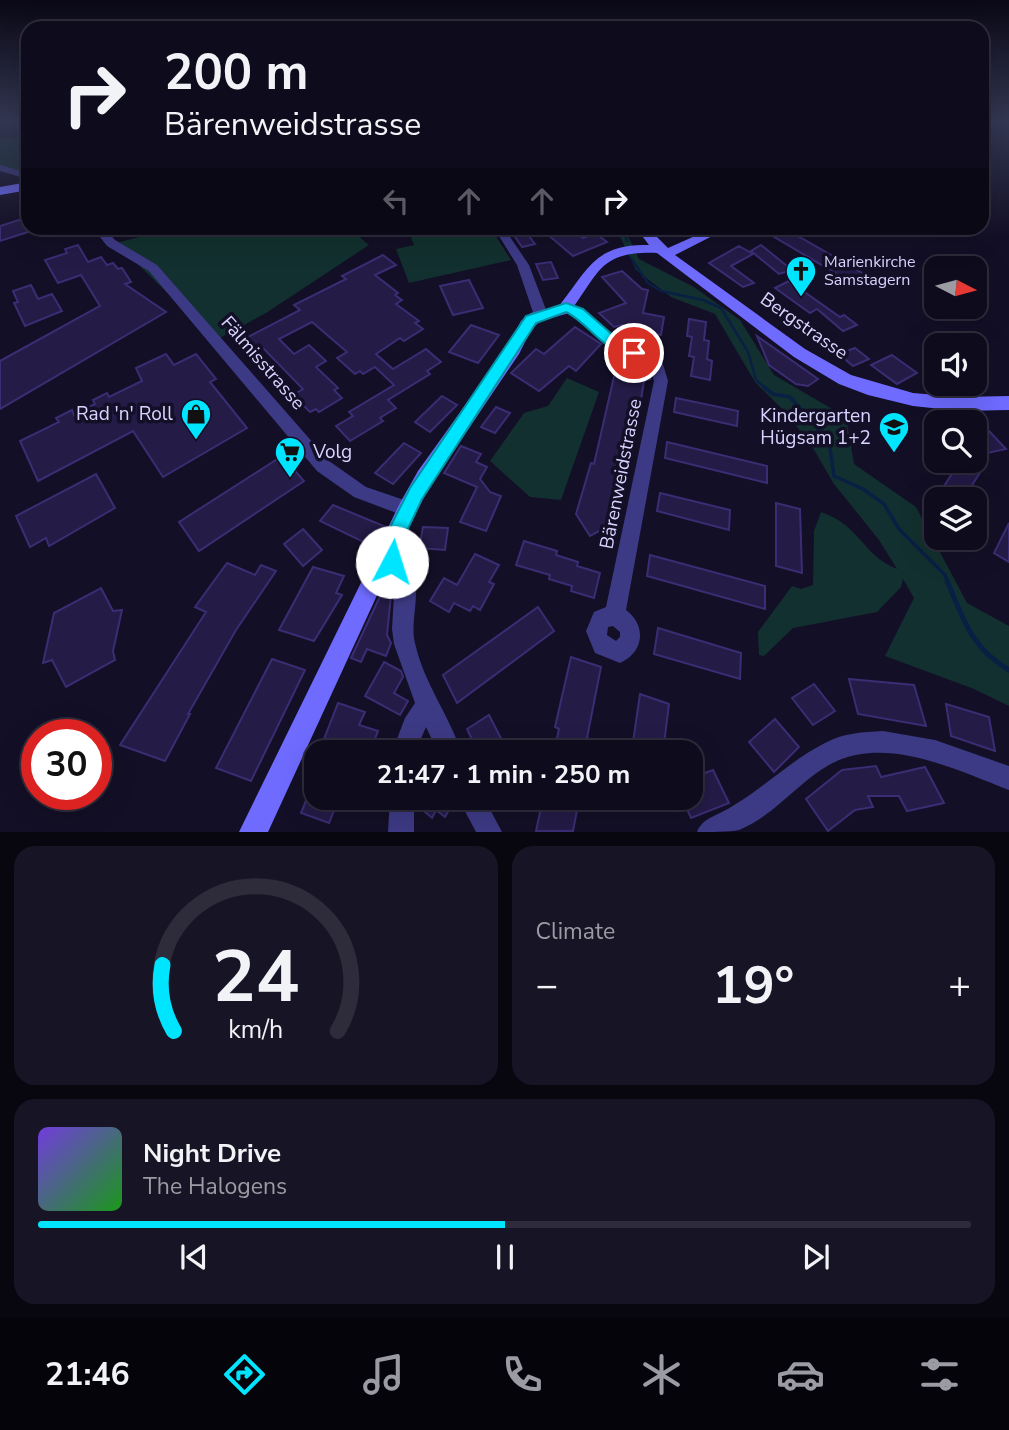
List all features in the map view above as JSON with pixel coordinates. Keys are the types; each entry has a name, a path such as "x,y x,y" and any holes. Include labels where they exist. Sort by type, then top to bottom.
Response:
{"street":[{"path":"0,168 21,174"},
{"path":"0,191 21,187"},
{"name":"Fälmisstrasse","path":"104,235 111,243 153,268 323,466 360,492 407,509"},
{"path":"504,235 523,265 541,315"},
{"name":"Bergstrasse","path":"648,235 663,251 798,351 842,378 877,392 931,404 1009,404"},
{"path":"253,831 407,509 474,403 513,349 526,325 541,315 560,312 566,307 589,272 608,255 625,248 663,251 704,235"},
{"name":"Bärenweidstrasse","path":"566,307 578,312 610,341 657,365 661,381 615,615"},
{"path":"383,559 399,565 402,571 405,587 402,631 445,740"},
{"path":"408,740 413,726 428,703"},
{"path":"709,831 757,807 830,751 869,741 948,755 1009,778"},
{"path":"401,831 402,810"},
{"path":"477,810 490,831"}],"green space":[{"path":"0,160 21,160 21,171 0,166"},
{"path":"147,235 357,235 369,245 266,313 216,340 116,243"},
{"path":"410,235 495,235 511,260 409,283 396,249 414,245"},
{"path":"619,235 627,235 639,259 694,287 740,320 774,375 846,417 854,464 916,507 924,522 924,550 939,550 967,603 1009,626 1009,706 974,689 885,656 914,598 903,579 901,587 877,612 793,628 764,656 759,655 758,632 792,586 801,589 813,585 814,531 821,512 845,525 876,556 897,569 879,540 834,484 813,448 788,415 755,382 715,314 671,297 636,270"},
{"path":"567,378 599,392 561,500 530,497 490,461 524,413 548,406"}],"building":[{"path":"21,219 21,234 0,241 0,226"},
{"path":"514,235 528,235 535,244 522,247"},
{"path":"548,235 579,235 583,238 598,235 607,242 573,256"},
{"path":"771,235 796,235 871,278 857,286"},
{"path":"78,245 88,262 101,257 107,265 113,263 118,269 122,268 131,282 125,284 166,312 0,409 0,361 100,306 81,275 58,283 45,260 67,253 65,249"},
{"path":"761,245 792,270 779,274 751,251"},
{"path":"739,246 753,254 731,266 754,283 743,287 709,263"},
{"path":"383,255 396,265 375,275 398,293 395,295 402,300 396,304 419,321 415,323 423,329 404,341 400,338 376,354 393,369 426,349 441,362 427,371 430,374 388,400 396,408 380,418 383,421 350,441 336,426 353,416 349,412 394,385 375,367 363,374 360,371 355,374 337,358 347,352 312,322 279,339 294,354 309,345 326,361 316,367 338,388 334,390 342,398 319,412 316,409 310,412 293,395 303,389 263,348 254,353 242,340 300,310 294,305 346,279 342,276"},
{"path":"551,262 558,278 543,280 536,264"},
{"path":"622,271 642,289 648,290 643,313 664,317 661,335 622,325 614,327 599,313 626,303 602,277"},
{"path":"469,280 483,308 453,315 440,286"},
{"name":"Marienkirche Samstagern","path":"789,281 840,317 844,315 857,325 843,331 817,309 810,313 775,288"},
{"path":"31,285 38,299 52,294 62,311 25,326 14,303 18,302 13,291"},
{"path":"689,319 706,322 704,340 709,341 707,359 712,361 710,380 691,376 694,357 689,356 692,337 687,336"},
{"path":"471,325 499,335 478,363 449,352"},
{"path":"575,327 601,344 576,371 569,366 539,391 511,373 536,349 544,354"},
{"path":"757,336 818,379 808,386 796,384 769,365"},
{"path":"855,348 869,359 853,366 839,354"},
{"path":"166,354 174,365 196,354 216,379 210,382 247,428 163,477 133,431 38,481 20,441 59,422 56,418 72,410 74,415 95,404 93,400 107,393 109,397 142,381 136,368"},
{"path":"892,355 917,373 897,384 871,365"},
{"path":"631,361 650,379 644,381 632,456 630,455 613,510 620,520 590,536 576,514 591,463 594,464 616,368"},
{"path":"442,396 457,405 430,432 415,422"},
{"path":"676,398 738,411 737,426 674,412"},
{"path":"496,407 510,413 495,433 481,427"},
{"path":"989,431 1006,449 987,453"},
{"path":"667,442 767,466 767,483 665,458"},
{"path":"404,443 421,453 393,484 375,473"},
{"path":"461,446 481,454 476,462 487,467 480,479 490,492 501,496 486,531 460,522 477,487 444,473"},
{"path":"282,456 304,481 199,551 179,522"},
{"path":"952,473 980,473 971,487 943,487"},
{"path":"96,474 115,508 49,546 46,538 30,547 16,516"},
{"path":"660,493 730,510 729,530 657,511"},
{"path":"776,503 800,509 802,573 776,566"},
{"path":"333,505 386,527 374,547 320,521"},
{"path":"1009,523 1009,562 994,553"},
{"path":"423,527 448,528 445,550 419,548"},
{"path":"303,529 322,550 303,566 284,544"},
{"path":"524,541 557,551 556,555 578,562 577,566 600,573 594,598 571,591 572,586 549,579 550,575 516,565"},
{"path":"475,554 499,565 489,582 494,584 480,610 473,606 470,611 454,603 449,612 430,601 444,578 457,585"},
{"path":"650,555 765,586 765,609 647,576"},
{"path":"227,563 255,575 261,565 276,571 236,630 188,714 165,761 120,745 206,612 195,607"},
{"path":"313,567 344,576 336,593 342,595 314,641 279,630"},
{"path":"101,588 113,611 122,610 113,651 115,660 66,687 52,660 43,663 54,613"},
{"path":"382,592 391,595 387,635 391,643 386,656 367,649 361,662 351,658"},
{"path":"538,607 554,631 457,703 443,675"},
{"path":"658,628 741,653 740,679 654,654"},
{"path":"571,657 601,667 587,738 591,740 557,740 559,729 555,727"},
{"path":"272,659 305,670 251,781 216,768"},
{"path":"384,662 401,671 403,677 394,693 408,701 400,715 365,696"},
{"path":"849,679 914,685 926,726 858,714"},
{"path":"814,684 835,711 813,725 792,698"},
{"path":"640,694 669,704 664,740 633,740"},
{"path":"338,703 365,712 359,725 378,731 375,740 324,739"},
{"path":"946,704 989,717 995,751 951,736"},
{"path":"489,715 502,740 472,740 467,729"},
{"path":"775,719 799,747 774,772 749,742"},
{"path":"876,766 881,777 925,767 944,803 907,811 899,796 868,796 873,807 855,810 828,831 806,799 842,770"},
{"path":"713,770 729,803 691,818 687,810 703,810 703,774"},
{"path":"304,806 304,810 334,810 329,823 301,813"},
{"path":"423,810 436,810 432,818"},
{"path":"436,810 449,810 445,817"},
{"path":"540,810 577,810 573,831 536,831"}],"waterway":[{"path":"625,235 627,241"},
{"path":"631,258 648,283 661,291 703,300 721,308 748,352 756,380 767,389"},
{"path":"764,387 773,394 790,397 829,441 834,476 863,489 884,504 899,529 945,575 948,582"},
{"path":"947,581 970,632 986,652 1009,670"}],"place":[{"name":"Marienkirche Samstagern","path":"801,298"},
{"name":"Rad 'n' Roll","path":"196,441"},
{"name":"Kindergarten Hügsam 1+2","path":"894,454"},
{"name":"Volg","path":"290,479"}],"route":[{"path":"392,562 383,559 425,477 531,320 541,315 560,312 566,307 578,312 610,341 634,353"}]}
